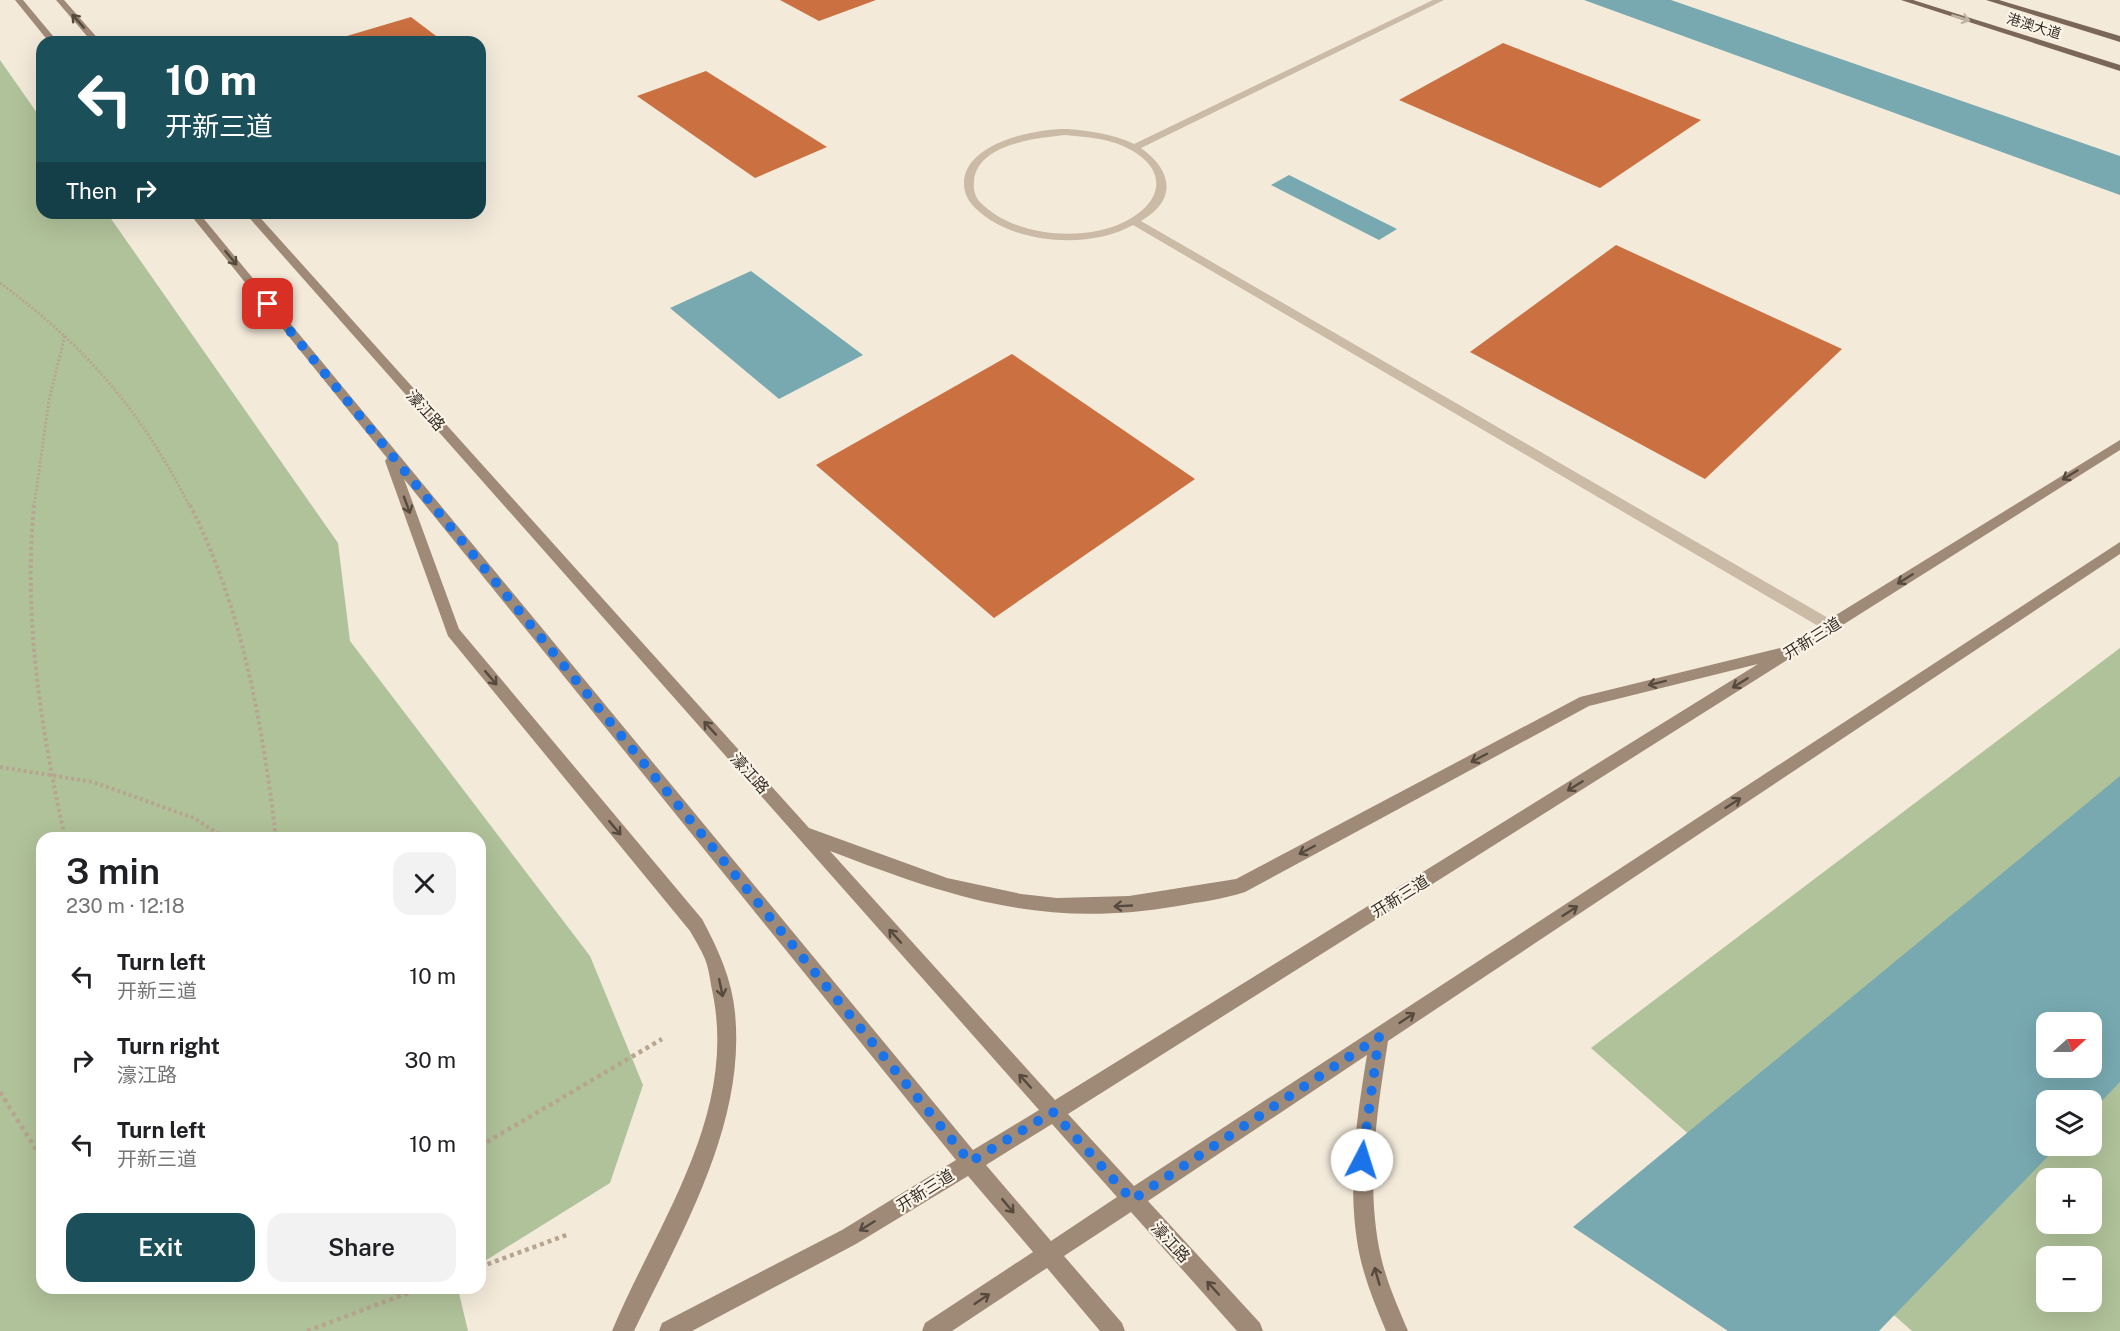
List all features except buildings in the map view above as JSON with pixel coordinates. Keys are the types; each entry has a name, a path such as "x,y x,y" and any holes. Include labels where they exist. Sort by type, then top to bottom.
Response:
{"main road":[{"path":"19,0 49,36"},
{"path":"60,0 92,36"},
{"name":"港澳大道","path":"1905,0 2120,68"},
{"name":"港澳大道","path":"1990,0 2120,39"},
{"path":"199,219 970,1162 1114,1331"},
{"name":"濠江路","path":"255,219 1053,1112 1252,1331"},
{"name":"开新三道","path":"670,1331 849,1236 1053,1112 2120,444"},
{"path":"387,450 453,632 696,925 716,966 727,1014 728,1067 716,1122 693,1180 623,1331"},
{"path":"933,1331 2120,547"},
{"path":"804,833 946,886 1003,900 1063,906 1123,907 1183,899 1239,886 1585,702 1796,648"},
{"path":"1379,1037 1366,1122 1361,1179 1367,1242 1387,1310 1397,1331"}],"lane":[{"path":"1134,148 1440,0"},
{"path":"1082,133 1114,139 1134,148 1150,158 1159,171 1163,184 1160,198 1150,210 1134,221 1112,230 1084,235 1056,236 1029,232 1004,224 985,214 973,200 968,186 970,172 980,159 996,148 1016,139 1040,134 1082,133"},
{"path":"1134,221 1830,626"}],"path":[{"path":"0,283 65,335 116,389 163,454 204,531 238,624 264,737 275,832"},
{"path":"64,832 50,776 35,686 30,603 30,528 37,458 48,394 65,335"},
{"path":"0,767 93,782 194,818 216,832"},
{"path":"486,1142 662,1039"},
{"path":"0,1092 36,1149"},
{"path":"486,1265 569,1234"},
{"path":"306,1331 405,1294"}],"green space":[{"path":"0,60 36,111 36,219 111,219 338,543 350,641 590,956 643,1085 610,1183 486,1260 486,832 36,832 36,1294 459,1294 468,1331 0,1331"},
{"path":"2120,648 2120,1331 1912,1331 1591,1048"}],"water":[{"path":"1584,0 1671,0 2120,156 2120,195"},
{"path":"1289,175 1397,229 1379,240 1271,185"},
{"path":"751,271 863,355 779,399 670,308"},
{"path":"2120,776 2120,1082 2102,1101 2102,1090 2036,1090 2036,1156 2048,1156 1879,1331 1728,1331 1573,1227"}],"route":[{"path":"268,304 970,1162 1053,1112 1132,1200 1379,1037 1362,1160"}]}
